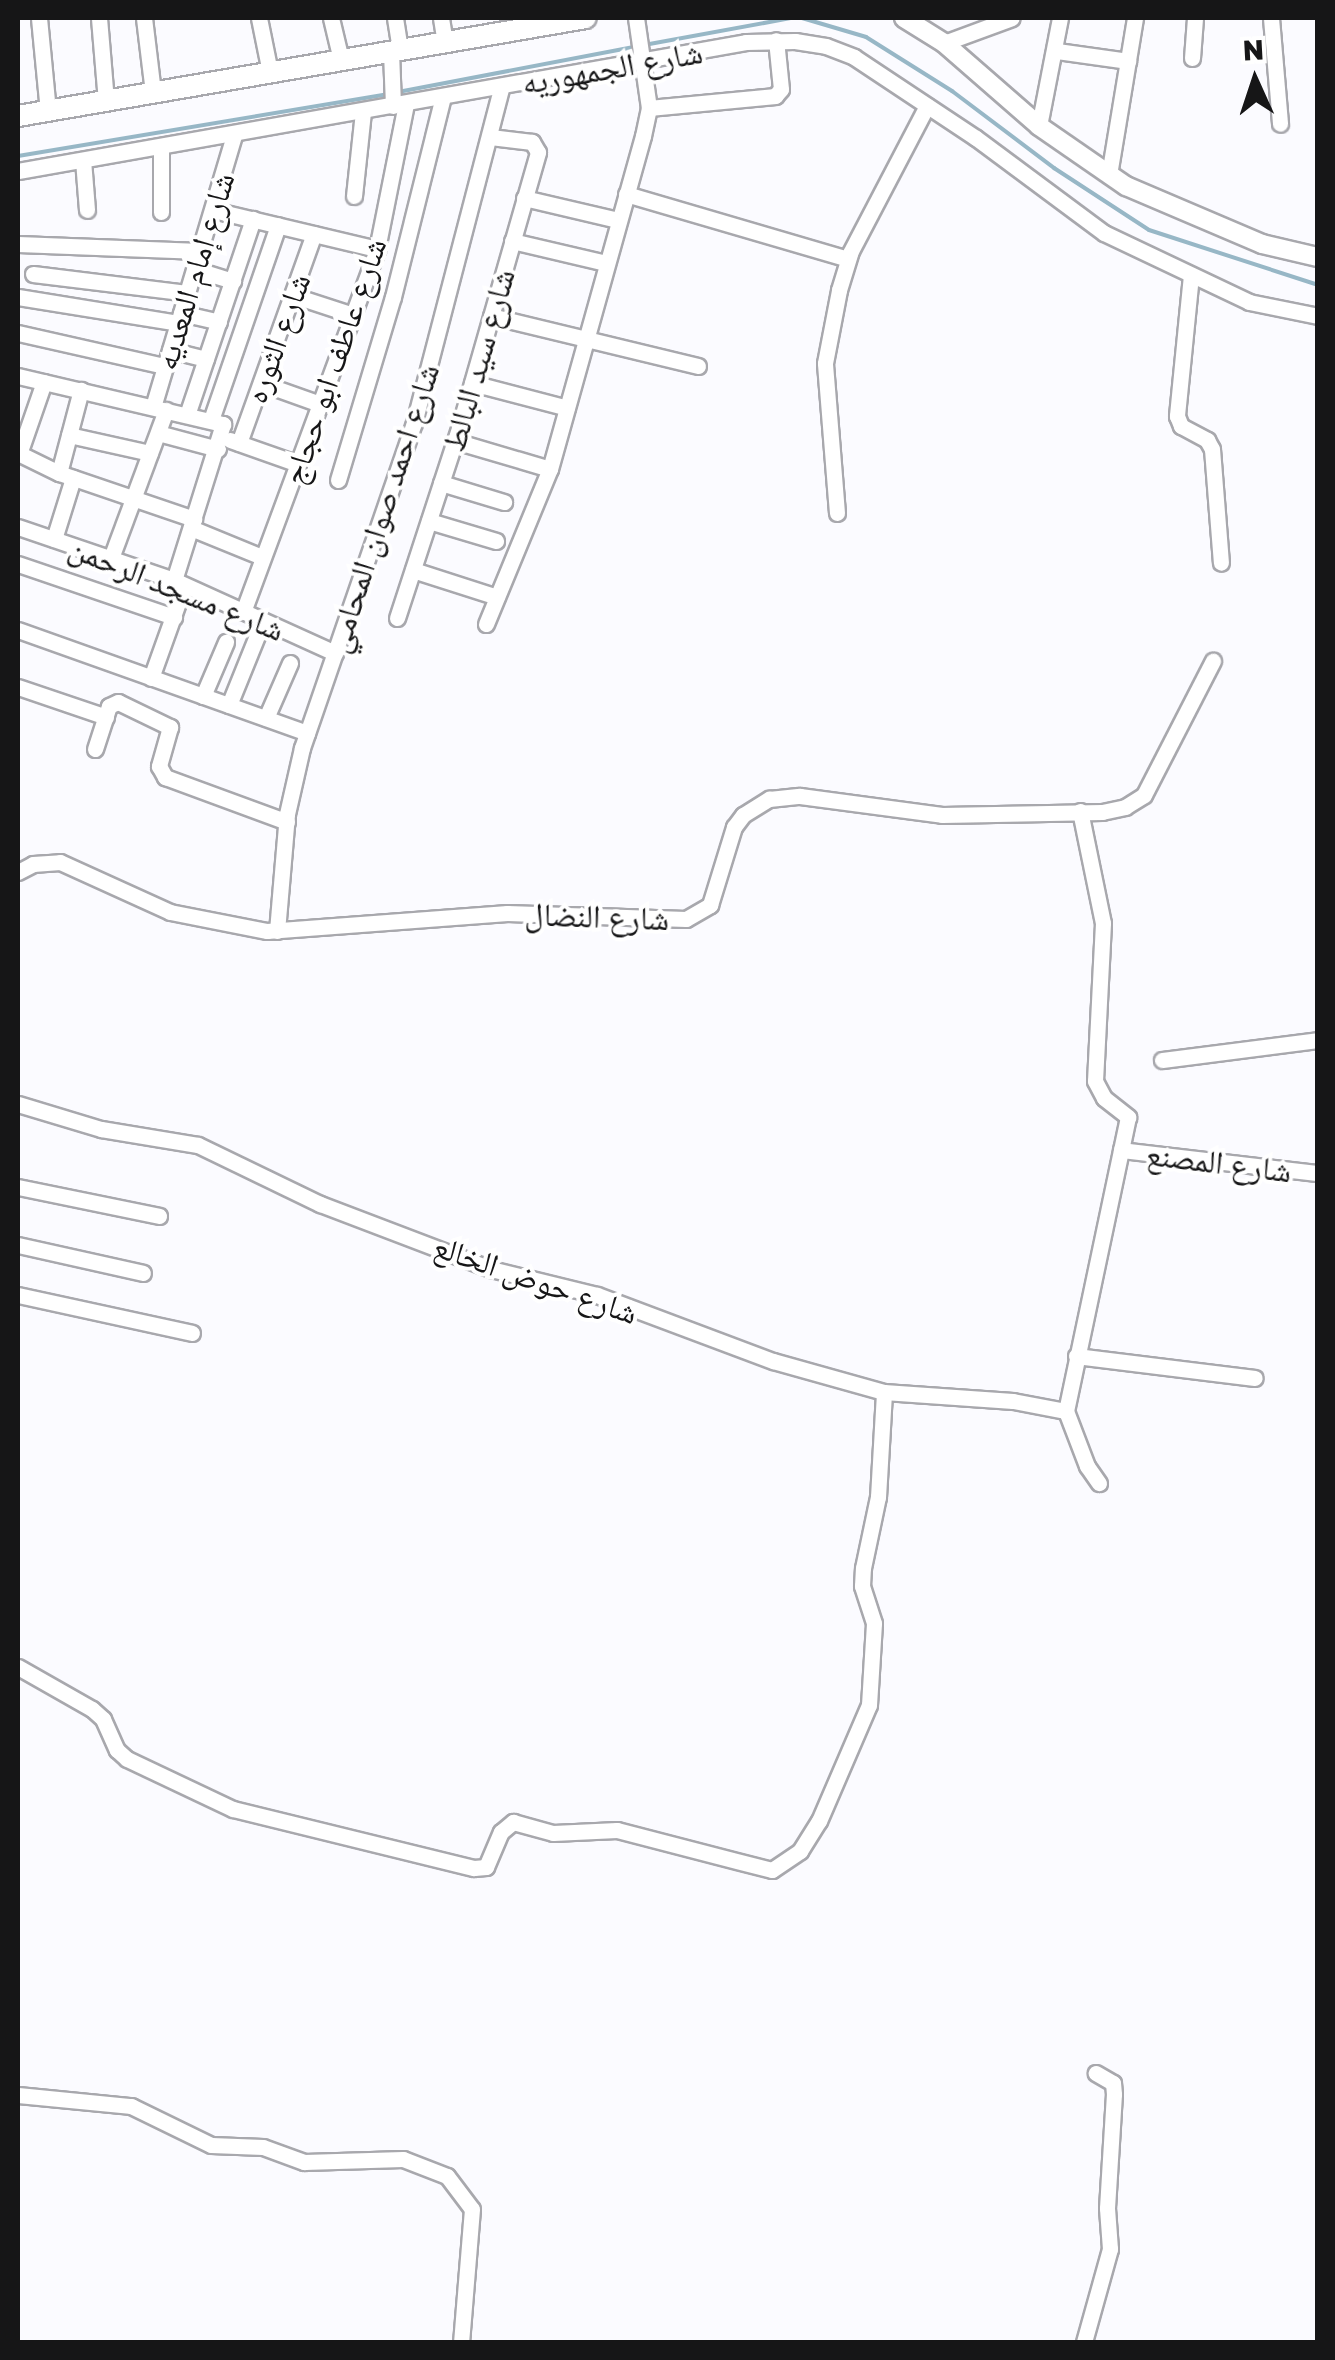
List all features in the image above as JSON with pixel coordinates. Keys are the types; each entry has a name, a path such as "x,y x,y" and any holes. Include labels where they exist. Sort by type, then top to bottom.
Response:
{"main road":[{"name":"شارع الجمهوريه","path":"18,116 394,54 445,42 486,26 586,18"}],"street":[{"path":"40,18 48,110"},
{"path":"99,18 106,100"},
{"path":"144,18 153,92"},
{"path":"259,18 270,72"},
{"path":"331,18 340,60"},
{"name":"شارع عاطف ابو حجاج","path":"243,612 377,249 397,102 394,18"},
{"path":"442,18 445,42"},
{"path":"486,624 550,469 649,108 636,18"},
{"path":"904,18 944,44 1039,126 1137,192 1262,244 1318,257"},
{"path":"944,44 1012,18"},
{"path":"1039,126 1060,18"},
{"path":"1109,174 1135,18"},
{"path":"1192,58 1195,18"},
{"path":"1270,18 1280,124"},
{"path":"649,108 775,96 781,90 776,40"},
{"name":"شارع الجمهوريه","path":"18,170 364,112 397,102 502,86 643,56 776,40 826,46 854,57 1104,233 1249,302 1318,316"},
{"path":"1056,51 1128,61"},
{"name":"شارع احمد صوان المحامي","path":"278,932 286,822 307,733 414,423 502,86"},
{"path":"338,480 393,297 442,97"},
{"path":"837,512 824,363 848,259 927,106"},
{"path":"354,196 364,112"},
{"name":"شارع إمام المعديه","path":"111,558 158,433 168,358 234,135"},
{"name":"شارع سيد البالط","path":"397,618 455,441 537,148 532,142 490,137"},
{"path":"160,212 162,148"},
{"path":"82,160 87,210"},
{"path":"626,194 848,259"},
{"path":"524,198 618,220"},
{"path":"212,210 377,249"},
{"path":"188,415 253,219"},
{"path":"151,678 174,617 193,524 278,225"},
{"name":"شارع الثوره","path":"239,443 314,234"},
{"path":"512,241 606,264"},
{"path":"18,244 200,251"},
{"path":"194,269 232,281"},
{"path":"33,274 187,293"},
{"path":"1190,275 1176,416 1182,426 1207,440 1212,449 1221,563"},
{"path":"292,295 353,315"},
{"path":"18,297 219,322"},
{"path":"491,316 698,366"},
{"path":"18,333 168,358 206,359"},
{"path":"18,376 188,415 239,443 298,464"},
{"path":"18,476 20,455 44,382"},
{"path":"472,382 566,408"},
{"path":"260,383 320,404"},
{"path":"54,539 69,434 80,390"},
{"path":"158,433 219,433"},
{"path":"69,434 150,453"},
{"path":"455,441 550,469"},
{"path":"20,455 66,476 133,498 257,555"},
{"path":"441,483 504,502"},
{"path":"429,521 496,541"},
{"name":"شارع مسجد الرحمن","path":"18,527 179,583 335,654"},
{"path":"18,564 174,617"},
{"path":"413,570 497,597"},
{"path":"229,705 264,621"},
{"path":"18,630 307,733"},
{"path":"203,696 226,642"},
{"name":"شارع النضال","path":"18,872 33,864 60,862 170,912 278,932 507,913 695,917 710,904 729,841 743,816 784,796 914,815 1102,812 1125,807 1144,795 1213,661"},
{"path":"266,718 290,663"},
{"path":"18,688 106,716"},
{"path":"95,749 109,706 118,702 168,725 171,734 159,766 162,775 286,822"},
{"path":"1080,811 1103,923 1094,1081 1104,1098 1128,1118 1066,1411 1087,1466 1100,1483"},
{"path":"1162,1060 1318,1040"},
{"name":"شارع حوض الخالع","path":"18,1104 101,1130 198,1144 336,1210 491,1268 597,1296 704,1338 884,1392 1000,1400 1066,1411"},
{"name":"شارع المصنع","path":"1121,1150 1318,1173"},
{"path":"18,1187 159,1216"},
{"path":"18,1244 143,1273"},
{"path":"18,1295 192,1333"},
{"path":"1076,1356 1255,1378"},
{"path":"18,1667 103,1718 117,1750 127,1759 252,1814 474,1868 486,1867 501,1832 513,1822 554,1833 617,1830 772,1870 800,1851 819,1821 870,1705 874,1623 862,1586 878,1497 884,1392"},
{"path":"1084,2342 1110,2249 1107,2208 1114,2094 1113,2083 1096,2073"},
{"path":"18,2095 132,2106 211,2146 263,2147 310,2163 403,2160 447,2176 472,2209 461,2342"}],"waterway":[{"path":"644,45 791,18"},
{"path":"802,18 866,37 952,91 1054,168 1149,230 1318,285"},
{"path":"398,92 634,47"},
{"path":"18,156 389,94"}]}
